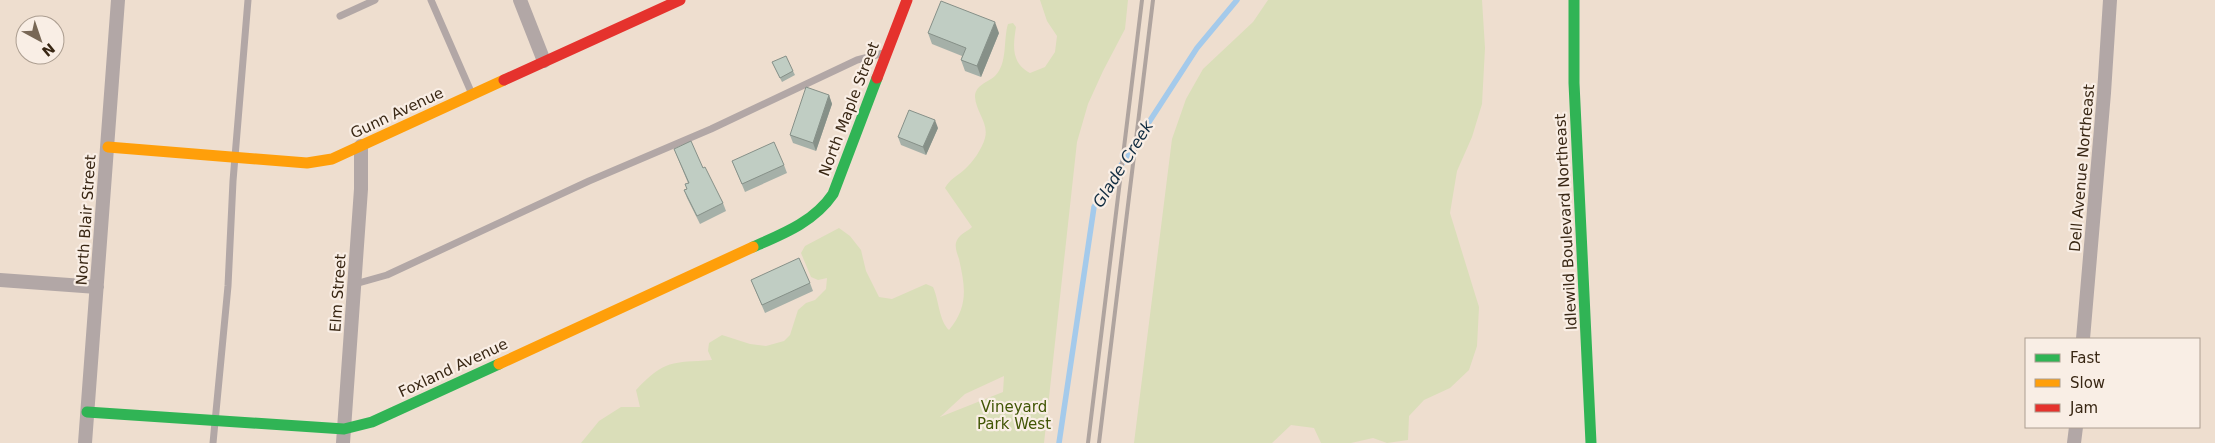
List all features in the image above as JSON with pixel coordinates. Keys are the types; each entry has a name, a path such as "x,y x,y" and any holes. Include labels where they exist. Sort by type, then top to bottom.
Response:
{"street":[{"name":"North Blair Street","path":"85,443 118,0"},
{"path":"520,0 544,61"},
{"name":"Gunn Avenue","path":"108,148 314,162 332,159 680,0"},
{"name":"North Maple Street","path":"807,221 824,206 833,194 908,0"},
{"name":"Idlewild Boulevard Northeast","path":"1574,0 1574,83 1592,443"},
{"name":"Dell Avenue Northeast","path":"2083,338 2110,0"},
{"name":"Elm Street","path":"343,443 361,189 361,146"},
{"name":"Foxland Avenue","path":"87,412 214,422 344,429 372,422 612,313 807,221"},
{"path":"0,280 97,287"},
{"path":"2074,443 2076,428"}],"lane":[{"path":"213,443 228,286 235,158 248,0"},
{"path":"340,16 375,0"},
{"path":"431,0 472,94"},
{"path":"355,284 387,275 589,181 711,129 857,60 887,52"}],"green space":[{"name":"Vineyard Park West","path":"1040,0 1128,0 1125,29 1088,104 1077,142 1044,443 581,443 599,421 621,407 640,407 636,390 654,373 670,364 712,360 708,351 709,343 722,335 750,344 766,346 784,341 790,335 798,310 806,303 815,300 826,289 827,278 818,280 811,277 801,253 805,246 839,228 850,236 861,250 866,271 879,297 892,299 926,284 933,287 941,316 949,330 960,313 964,296 963,278 956,250 956,242 960,236 972,227 945,188 951,180 971,163 984,142 986,133 984,122 975,97 979,87 995,76 1002,65 1008,24 1013,23 1016,27 1014,47 1016,59 1030,73 1045,67 1055,52 1057,36 1047,21","holes":["1004,376 1003,392 940,417 965,394"]},
{"path":"1268,0 1482,0 1485,48 1482,104 1472,137 1457,171 1450,213 1479,307 1477,346 1469,370 1450,388 1424,400 1409,416 1408,440 1387,443 1373,438 1351,443 1321,443 1314,428 1291,425 1272,443 1134,443 1172,139 1186,99 1203,69 1253,22"}],"building":[{"path":"941,1 995,22 977,66 961,60 966,48 928,33"},
{"path":"786,56 793,71 780,78 772,62"},
{"path":"806,87 829,95 813,143 790,135"},
{"path":"909,110 935,120 923,147 898,137"},
{"path":"691,141 703,168 705,167 723,203 697,216 684,190 687,189 685,184 689,183 674,149"},
{"path":"774,142 784,165 742,184 732,161"},
{"path":"799,258 810,283 762,305 751,280"}],"waterway":[{"name":"Glade Creek","path":"1059,443 1094,207 1197,48 1237,0"}],"railway":[{"path":"1088,443 1142,0"},
{"path":"1099,443 1153,0"}],"traffic: fast":[{"path":"1574,0 1574,83 1591,443"},
{"path":"753,247 807,220 833,194 877,78"},
{"path":"87,412 344,429 372,422 499,364"}],"traffic: slow":[{"path":"108,147 307,163 332,159 504,80"},
{"path":"499,364 753,247"}],"traffic: jam":[{"path":"504,80 680,0"},
{"path":"877,78 907,0"}]}
